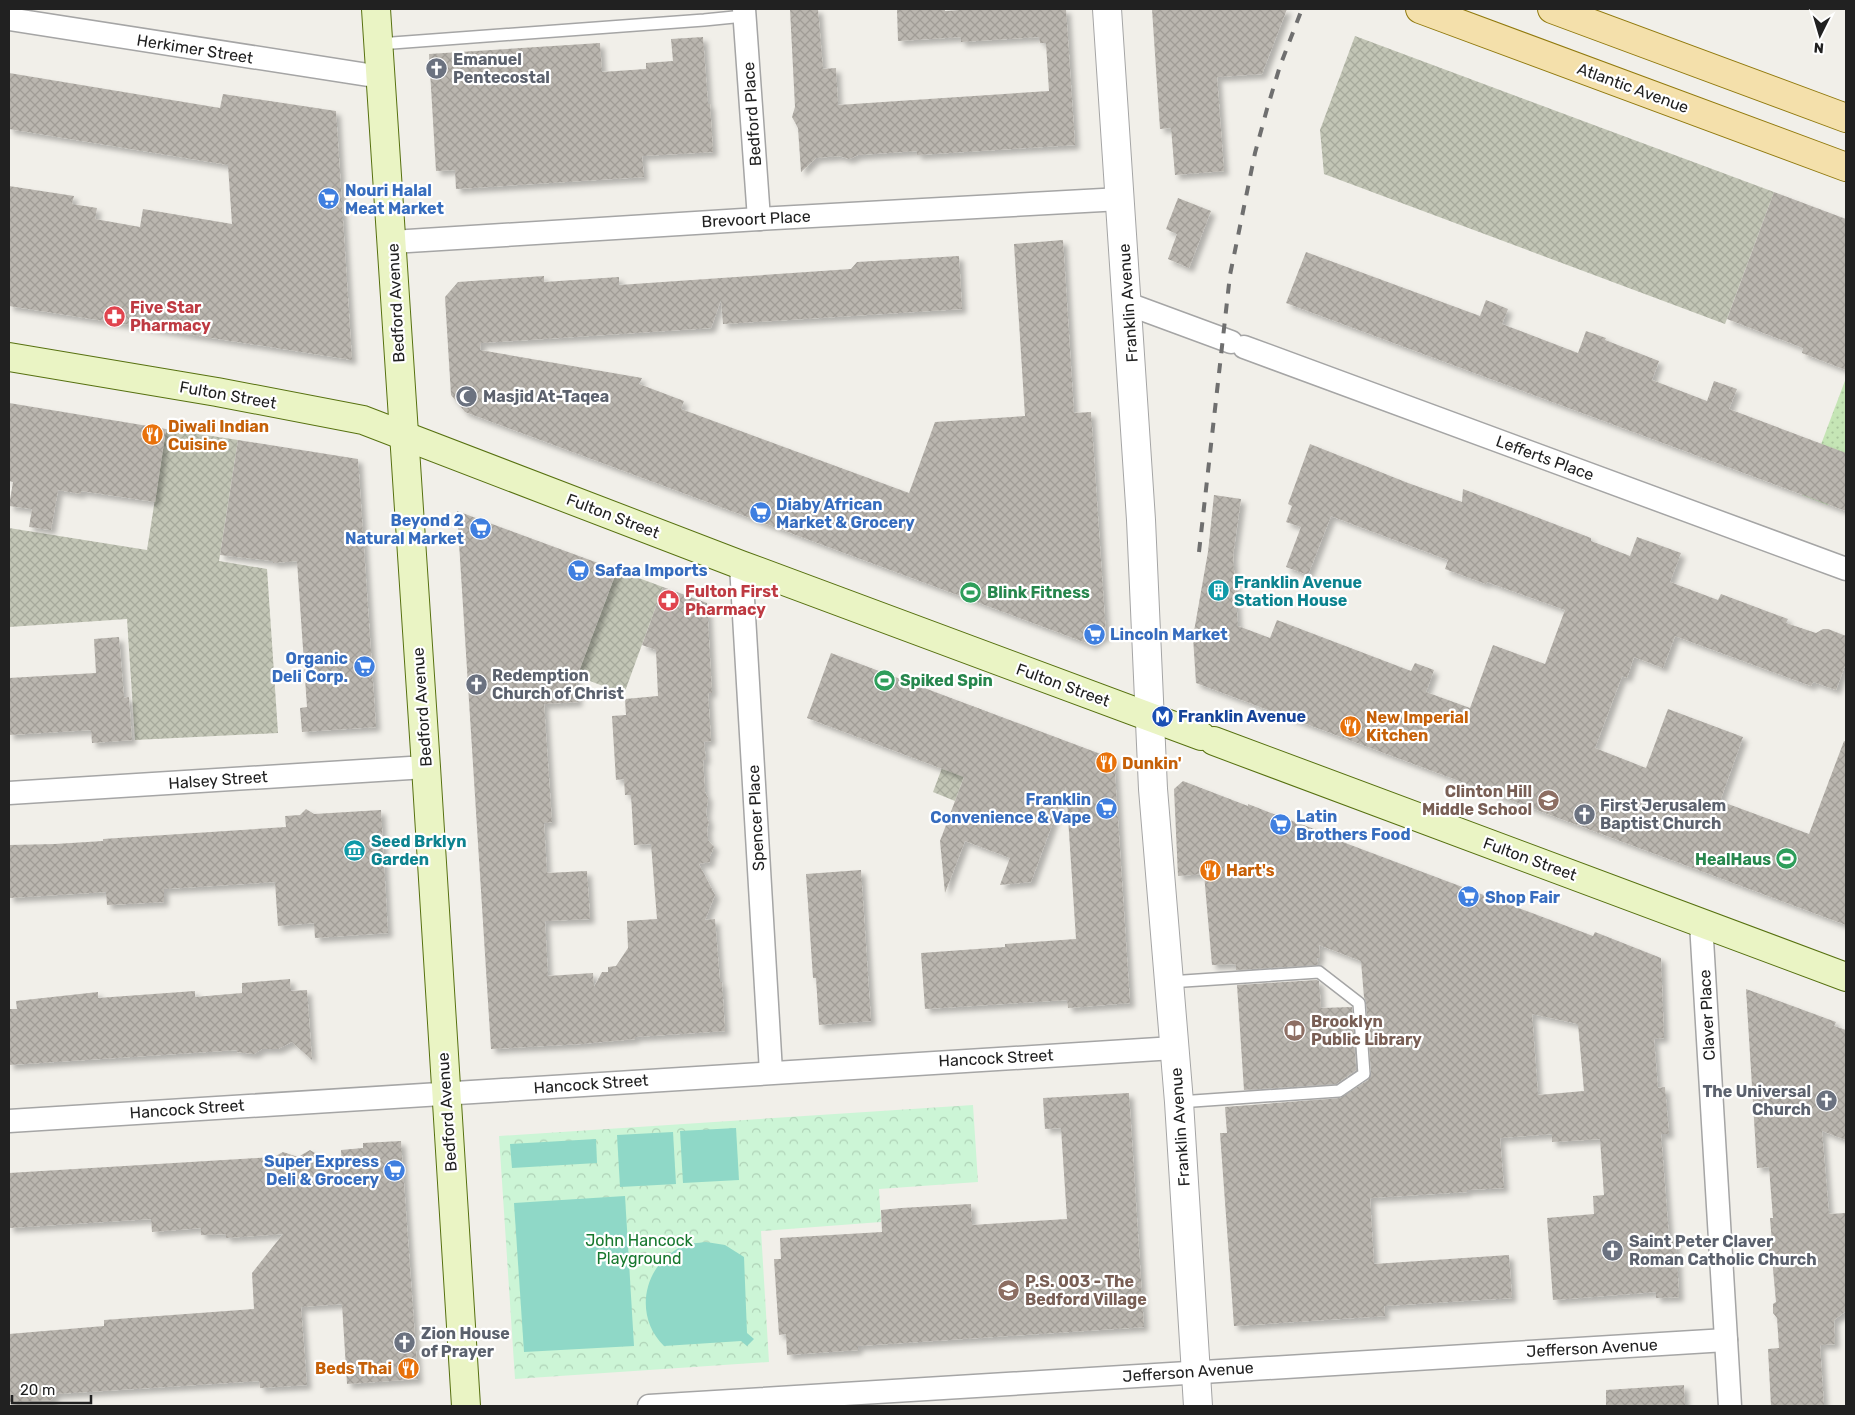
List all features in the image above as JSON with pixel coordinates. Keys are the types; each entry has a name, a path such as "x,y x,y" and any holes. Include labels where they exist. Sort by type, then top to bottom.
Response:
{"main road":[{"name":"Bedford Avenue","path":"376,9 466,1406"},
{"name":"Atlantic Avenue","path":"1420,9 1846,167"},
{"path":"1552,9 1846,117"},
{"name":"Fulton Street","path":"9,357 217,392 364,420 741,565 1846,977"}],"street":[{"name":"Franklin Avenue","path":"1107,9 1141,520 1153,789 1178,1102 1198,1406"},
{"name":"Bedford Place","path":"744,12 760,219"},
{"name":"Herkimer Street","path":"9,19 381,77"},
{"name":"Brevoort Place","path":"392,242 1121,199"},
{"name":"Lefferts Place","path":"1128,304 1846,569"},
{"name":"Spencer Place","path":"741,565 771,1072"},
{"name":"Halsey Street","path":"9,793 426,767"},
{"name":"Claver Place","path":"1701,923 1730,1406"},
{"name":"Hancock Street","path":"9,1121 1174,1048"},
{"name":"Jefferson Avenue","path":"649,1406 1726,1340"}],"lane":[{"path":"379,44 704,20 744,12"},
{"path":"1169,982 1319,972 1359,1003 1364,1074 1339,1091 1178,1102"}],"shaded area":[{"path":"1355,36 1774,192 1725,324 1324,174 1320,130"},
{"path":"166,429 238,440 219,561 267,569 278,733 135,740 127,619 9,627 9,528 147,550"},
{"path":"617,570 663,587 624,694 577,676"},
{"path":"966,704 988,712 955,801 933,792"}],"green space":[{"path":"1846,378 1846,456 1828,505 1802,495"},
{"name":"John Hancock Playground","path":"973,1105 978,1182 879,1189 881,1222 761,1231 769,1362 515,1379 499,1136"},
{"path":"736,1128 739,1180 683,1183 680,1131"},
{"path":"673,1132 676,1184 620,1187 617,1135"},
{"path":"596,1139 597,1163 512,1168 510,1144"},
{"path":"625,1196 634,1346 524,1352 514,1203"},
{"path":"706,1242 725,1245 744,1257 747,1333 754,1339 747,1346 741,1341 664,1346 654,1334 648,1320 647,1292 651,1278 669,1254 685,1245"}],"building":[{"path":"790,9 818,9 823,69 836,68 838,105 1049,91 1046,43 1040,43 1039,37 961,42 961,37 898,41 897,9 945,9 945,11 973,9 1066,9 1075,145 917,155 917,151 858,155 849,159 839,156 816,158 801,172 798,128 792,117 795,107"},
{"path":"1152,9 1287,9 1262,74 1217,77 1224,171 1175,175 1171,128 1160,129"},
{"path":"703,37 713,152 642,156 644,177 456,189 455,170 436,171 429,54 600,43 602,72 646,69 646,63 673,61 671,39"},
{"path":"9,73 220,108 223,94 336,111 352,360 9,306 9,186 74,196 72,204 97,208 95,219 140,227 143,209 232,224 228,165 9,129"},
{"path":"1774,192 1846,219 1846,370 1802,353 1803,348 1727,319"},
{"path":"1178,198 1211,211 1189,268 1168,259 1177,234 1166,229"},
{"path":"1063,240 1074,413 1091,412 1106,635 1092,645 465,412 451,395 445,297 458,282 544,276 544,282 619,277 619,285 851,269 857,262 959,256 962,309 723,324 721,300 711,328 481,343 480,350 642,378 639,384 684,401 681,409 909,493 935,422 1025,416 1014,244"},
{"path":"1306,252 1480,316 1486,300 1508,309 1502,324 1578,353 1586,331 1606,338 1605,340 1659,361 1652,380 1707,401 1714,381 1737,389 1729,409 1846,453 1846,511 1286,303"},
{"path":"9,403 166,429 155,502 81,491 81,494 58,490 51,530 29,527 32,509 9,506 13,482 9,481"},
{"path":"238,440 358,459 376,727 302,732 300,708 307,707 297,561 273,563 273,561 220,555"},
{"path":"1310,444 1462,502 1463,489 1591,538 1591,541 1630,556 1637,537 1681,553 1670,582 1718,600 1721,594 1788,619 1786,623 1816,633 1823,629 1828,629 1846,636 1846,663 1836,690 1813,682 1811,686 1675,636 1663,668 1634,657 1627,678 1622,676 1595,748 1646,768 1668,709 1743,737 1720,801 1809,834 1844,741 1846,742 1846,925 1196,683 1193,637 1208,552 1214,495 1241,499 1233,556 1238,626 1270,638 1277,620 1411,671 1415,663 1434,670 1426,692 1470,708 1493,645 1545,664 1565,610 1445,569 1448,560 1331,516 1308,575 1286,567 1301,527 1286,522 1292,506 1288,504"},
{"path":"457,511 617,570 576,679 578,702 544,704 552,822 544,823 547,873 587,871 590,919 545,921 548,976 593,973 594,987 602,972 608,972 608,967 616,966 628,948 627,921 657,919 651,844 634,845 631,795 625,795 624,779 616,780 612,716 626,715 625,699 658,696 656,650 642,645 663,587 707,603 712,693 708,693 711,741 704,742 706,760 703,760 705,792 708,798 706,814 709,823 707,828 708,840 714,847 710,856 710,862 699,864 715,895 705,920 715,919 725,1031 635,1037 635,1039 581,1044 491,1049"},
{"path":"119,637 124,698 129,697 132,740 92,743 91,730 9,735 9,678 96,673 94,639"},
{"path":"831,653 1114,759 1130,1003 1068,1008 1067,1000 925,1009 921,953 1005,947 1005,944 1076,939 1066,787 1031,882 1000,885 1010,858 965,841 945,893 940,841 964,777 807,718"},
{"path":"1183,781 1317,830 1316,832 1593,936 1595,932 1661,958 1664,1038 1654,1039 1658,1088 1665,1087 1669,1134 1661,1134 1669,1237 1676,1237 1679,1297 1656,1298 1656,1292 1553,1300 1547,1218 1594,1214 1593,1196 1604,1195 1600,1139 1552,1142 1552,1134 1500,1138 1504,1188 1370,1198 1374,1264 1509,1255 1512,1298 1384,1306 1385,1316 1234,1326 1220,1133 1227,1133 1225,1107 1340,1098 1368,1080 1371,1073 1366,1002 1361,961 1319,945 1320,958 1317,958 1318,965 1236,970 1236,964 1212,965 1204,874 1178,876 1174,789","holes":["1532,1014 1578,1024 1584,1091 1538,1095"]},
{"path":"306,809 314,814 381,810 388,933 315,938 314,923 278,926 275,882 164,889 164,902 107,905 106,892 9,898 9,845 103,841 103,839 286,827 285,816 300,815"},
{"path":"861,870 871,1021 819,1025 816,978 813,978 806,874"},
{"path":"290,979 291,991 307,990 312,1060 292,1042 278,1049 262,1049 254,1054 237,1052 237,1050 9,1065 9,1009 17,1009 16,1001 98,992 98,998 195,991 195,997 242,993 242,983"},
{"name":"Brooklyn Public Library","path":"1319,981 1321,1008 1352,1007 1356,1070 1336,1084 1244,1090 1237,985"},
{"path":"1746,989 1836,1022 1834,1026 1846,1030 1846,1140 1822,1131 1829,1214 1846,1213 1846,1311 1834,1320 1835,1344 1820,1345 1824,1406 1771,1406 1768,1349 1779,1348 1777,1318 1773,1313 1773,1304 1776,1302 1772,1258 1769,1255 1769,1247 1772,1243 1770,1218 1773,1218 1769,1167 1757,1168"},
{"path":"1129,1093 1144,1327 858,1346 858,1350 787,1355 786,1334 779,1335 774,1259 781,1259 780,1238 882,1232 881,1210 901,1208 971,1204 972,1225 1067,1219 1061,1128 1045,1129 1043,1098"},
{"path":"401,1141 418,1379 347,1384 342,1304 301,1307 307,1385 260,1388 259,1381 56,1394 51,1400 9,1402 9,1334 104,1326 104,1320 254,1309 252,1273 283,1234 226,1238 226,1234 201,1235 201,1228 152,1232 151,1219 9,1228 9,1173 274,1157 283,1152 298,1157 310,1150 342,1169 341,1150 363,1148 363,1143"},
{"path":"1684,1385 1685,1406 1606,1406 1606,1390"}],"railway":[{"path":"1199,552 1230,275 1255,153 1280,66 1302,9"}],"place":[{"name":"Emanuel Pentecostal","path":"437,68"},
{"name":"Nouri Halal Meat Market","path":"329,199"},
{"name":"Five Star Pharmacy","path":"114,316"},
{"name":"Masjid At-Taqea","path":"467,396"},
{"name":"Diwali Indian Cuisine","path":"152,435"},
{"name":"Diaby African Market & Grocery","path":"760,513"},
{"name":"Beyond 2 Natural Market","path":"480,529"},
{"name":"Safaa Imports","path":"579,570"},
{"name":"Franklin Avenue Station House","path":"1218,591"},
{"name":"Blink Fitness","path":"971,592"},
{"name":"Fulton First Pharmacy","path":"669,600"},
{"name":"Lincoln Market","path":"1094,634"},
{"name":"Organic Deli Corp.","path":"364,667"},
{"name":"Spiked Spin","path":"884,680"},
{"name":"Redemption Church of Christ","path":"476,684"},
{"name":"Franklin Avenue","path":"1162,716"},
{"name":"New Imperial Kitchen","path":"1350,726"},
{"name":"Dunkin'","path":"1106,763"},
{"name":"Clinton Hill Middle School","path":"1548,800"},
{"name":"Franklin Convenience & Vape","path":"1107,808"},
{"name":"First Jerusalem Baptist Church","path":"1584,814"},
{"name":"Latin Brothers Food","path":"1280,825"},
{"name":"Seed Brklyn Garden","path":"355,850"},
{"name":"HealHaus","path":"1787,859"},
{"name":"Hart's","path":"1210,870"},
{"name":"Shop Fair","path":"1469,897"},
{"name":"Brooklyn Public Library","path":"1295,1030"},
{"name":"The Universal Church","path":"1827,1100"},
{"name":"Super Express Deli & Grocery","path":"395,1170"},
{"name":"Saint Peter Claver Roman Catholic Church","path":"1613,1250"},
{"name":"P.S. 003 - The Bedford Village","path":"1009,1290"},
{"name":"Zion House of Prayer","path":"405,1342"},
{"name":"Beds Thai","path":"408,1368"}]}
